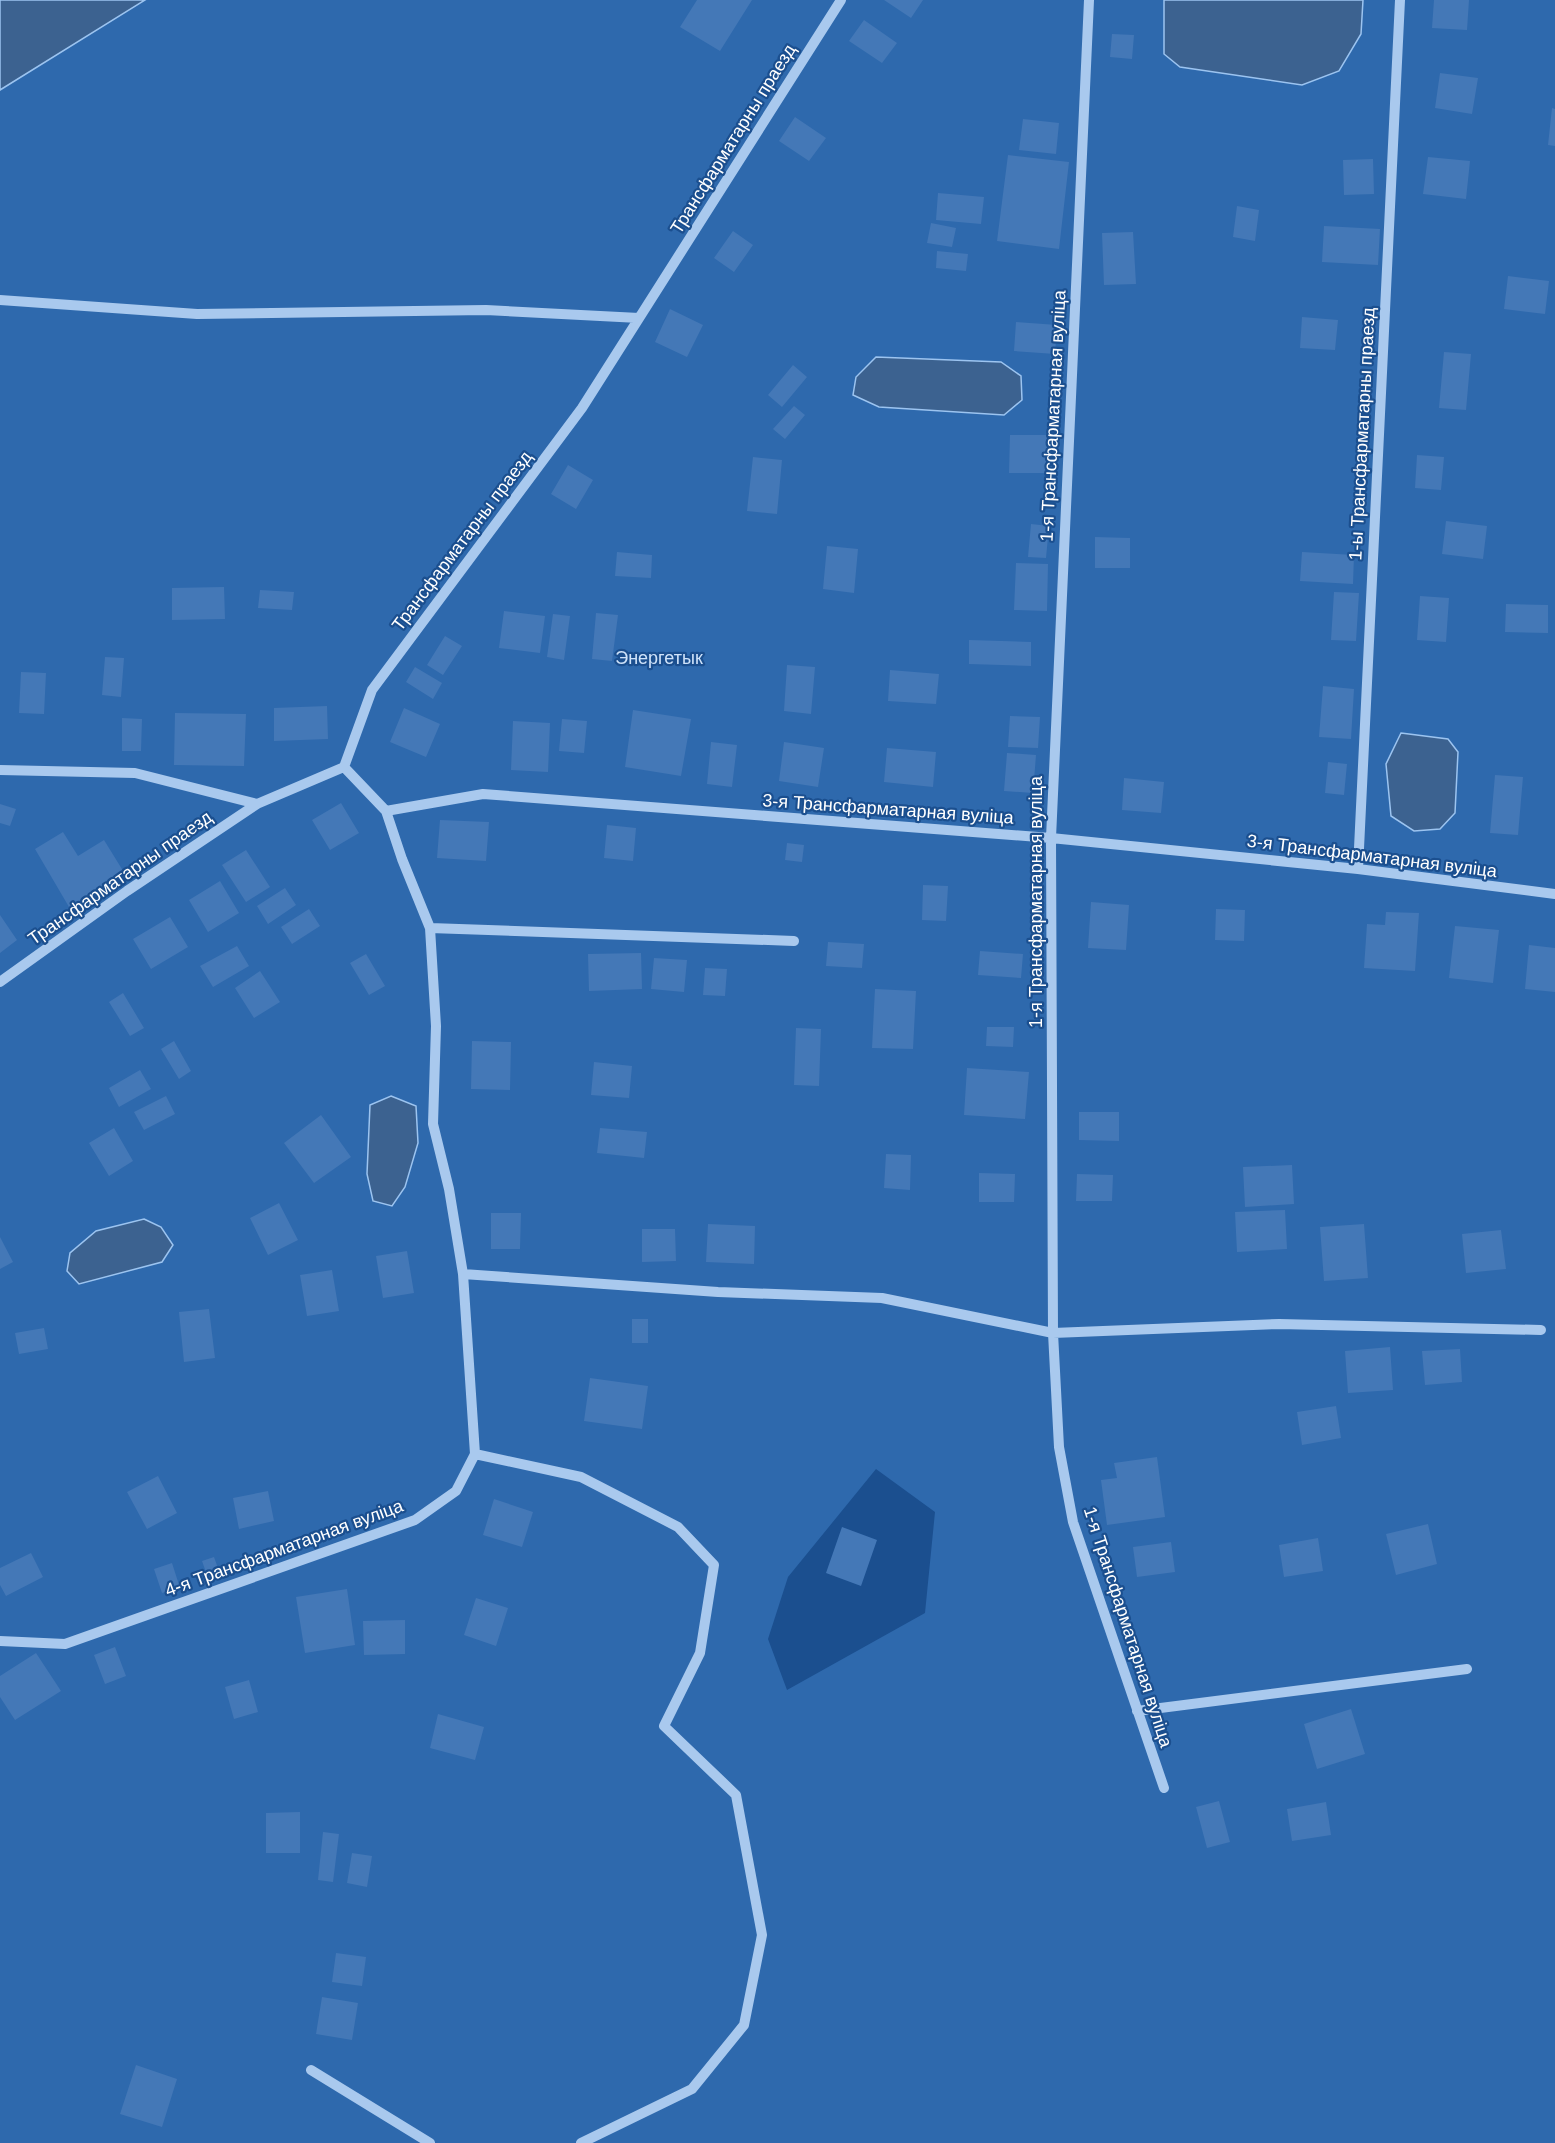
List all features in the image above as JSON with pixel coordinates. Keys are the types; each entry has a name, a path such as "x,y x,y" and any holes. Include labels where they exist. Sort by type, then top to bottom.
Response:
{"lane":[{"name":"Трансфарматарны праезд","path":"0,982 127,891 257,804 344,767 372,690 582,408 841,0"},
{"name":"1-я Трансфарматарная вуліца","path":"1089,0 1051,838 1053,1333 1059,1447 1073,1522 1164,1788"},
{"name":"1-ы Трансфарматарны праезд","path":"1358,869 1400,0"},
{"path":"0,300 197,314 486,310 639,318"},
{"path":"344,767 386,811 430,928 436,1026 433,1124 449,1189 464,1274 475,1454 580,1478 678,1527 714,1565 700,1653 663,1726 736,1795 762,1935 744,2025 692,2089 581,2143"},
{"path":"0,770 135,772 257,804"},
{"name":"3-я Трансфарматарная вуліца","path":"386,811 483,794 1051,838 1358,869 1555,894"},
{"path":"430,928 794,941"},
{"path":"464,1274 718,1292 882,1298 1053,1333 1279,1324 1541,1330"},
{"name":"4-я Трансфарматарная вуліца","path":"0,1641 65,1644 415,1520 456,1491 475,1454"},
{"path":"1137,1711 1467,1670"},
{"path":"311,2070 430,2143"}],"green space":[{"name":"Энергетык","path":"0,0 1555,0 1555,2143 0,2143","holes":["876,1469 935,1512 925,1613 787,1690 768,1639 788,1577"]}],"shaded area":[{"path":"0,0 145,0 0,90"},
{"path":"1164,0 1363,0 1361,34 1339,71 1302,85 1180,67 1164,54"},
{"path":"876,357 1001,362 1021,376 1022,400 1004,415 879,407 853,395 856,377"},
{"path":"1401,733 1448,739 1458,752 1455,813 1440,829 1414,831 1391,816 1386,764"},
{"path":"391,1096 416,1106 418,1143 405,1187 392,1206 373,1201 367,1174 370,1105"},
{"path":"144,1219 161,1227 173,1245 162,1262 79,1284 67,1271 70,1253 96,1231"}],"building":[{"path":"697,0 752,0 720,51 680,27"},
{"path":"884,0 923,0 911,18"},
{"path":"1434,0 1469,0 1467,30 1432,28"},
{"path":"864,20 897,43 882,63 849,41"},
{"path":"1112,34 1134,35 1132,59 1110,57"},
{"path":"1440,73 1478,78 1472,114 1435,108"},
{"path":"1552,108 1555,109 1555,146 1548,145"},
{"path":"795,117 826,138 809,161 779,141"},
{"path":"1023,119 1059,123 1056,154 1019,150"},
{"path":"1008,155 1069,162 1059,249 997,241"},
{"path":"1428,157 1470,161 1466,199 1423,194"},
{"path":"1373,159 1374,194 1344,195 1343,160"},
{"path":"938,193 984,197 981,224 936,220"},
{"path":"1237,206 1259,210 1255,241 1233,237"},
{"path":"931,223 956,228 952,247 927,243"},
{"path":"1324,226 1380,229 1378,265 1322,262"},
{"path":"733,231 753,245 734,272 714,258"},
{"path":"1133,232 1136,284 1104,285 1102,233"},
{"path":"937,251 968,254 966,271 936,268"},
{"path":"1508,276 1549,281 1545,314 1504,309"},
{"path":"670,309 703,325 687,357 655,342"},
{"path":"1302,317 1338,320 1335,350 1300,348"},
{"path":"1016,322 1057,325 1055,354 1014,351"},
{"path":"1444,352 1471,354 1466,410 1439,408"},
{"path":"793,365 807,377 782,407 768,395"},
{"path":"794,406 805,415 785,439 773,429"},
{"path":"1010,435 1057,435 1056,473 1009,473"},
{"path":"1417,455 1444,457 1441,490 1415,488"},
{"path":"753,457 782,460 777,514 747,511"},
{"path":"568,465 593,480 576,509 551,494"},
{"path":"1446,521 1487,526 1483,559 1442,554"},
{"path":"1031,524 1049,526 1046,558 1028,557"},
{"path":"1095,537 1130,538 1130,568 1095,568"},
{"path":"827,546 858,549 854,593 823,589"},
{"path":"617,552 652,555 651,578 615,576"},
{"path":"1302,552 1354,555 1353,584 1300,581"},
{"path":"1016,563 1048,564 1047,611 1014,610"},
{"path":"224,587 225,619 172,620 172,588"},
{"path":"260,590 294,592 292,610 258,608"},
{"path":"1334,592 1359,593 1356,641 1331,640"},
{"path":"1420,596 1449,598 1446,642 1417,640"},
{"path":"1506,604 1548,605 1548,633 1505,632"},
{"path":"504,611 545,616 540,653 499,648"},
{"path":"596,613 618,615 612,661 592,659"},
{"path":"553,614 570,616 564,660 547,657"},
{"path":"445,636 462,646 443,675 427,665"},
{"path":"969,640 1031,642 1031,666 969,664"},
{"path":"105,657 124,658 121,697 102,695"},
{"path":"787,665 815,667 811,714 784,711"},
{"path":"415,667 442,683 433,699 406,682"},
{"path":"890,670 939,674 936,704 888,701"},
{"path":"21,672 46,673 44,714 19,713"},
{"path":"1323,686 1354,689 1351,739 1319,737"},
{"path":"327,706 328,739 274,741 274,708"},
{"path":"404,708 440,724 426,757 390,742"},
{"path":"633,710 691,719 681,776 625,767"},
{"path":"175,713 246,714 244,766 174,765"},
{"path":"1010,716 1040,717 1038,748 1008,747"},
{"path":"122,718 142,719 141,751 122,751"},
{"path":"562,719 587,721 584,753 559,751"},
{"path":"513,721 550,723 548,772 511,770"},
{"path":"711,742 737,745 732,787 707,784"},
{"path":"784,742 824,748 818,787 779,781"},
{"path":"887,748 936,752 933,787 884,782"},
{"path":"1007,753 1036,755 1033,793 1004,791"},
{"path":"1328,762 1347,764 1344,795 1325,793"},
{"path":"1495,775 1523,777 1518,835 1490,833"},
{"path":"1124,778 1164,782 1161,813 1122,810"},
{"path":"341,803 359,833 330,850 312,820"},
{"path":"0,804 16,809 10,826 0,823"},
{"path":"440,820 489,822 486,861 437,858"},
{"path":"607,825 636,828 633,861 604,858"},
{"path":"63,832 78,856 104,840 125,874 69,907 35,849"},
{"path":"787,843 804,845 802,862 785,860"},
{"path":"246,850 270,887 246,902 222,865"},
{"path":"220,881 239,913 208,932 189,900"},
{"path":"923,885 948,886 946,921 922,920"},
{"path":"285,888 296,905 268,924 257,906"},
{"path":"1091,902 1129,905 1126,950 1088,948"},
{"path":"309,909 320,926 292,944 281,927"},
{"path":"1216,909 1245,910 1244,941 1215,940"},
{"path":"1386,912 1419,913 1415,971 1364,968 1367,924 1385,925"},
{"path":"0,915 17,940 0,953"},
{"path":"170,917 188,947 151,969 133,939"},
{"path":"1455,926 1499,930 1493,983 1449,978"},
{"path":"828,942 864,944 862,968 826,966"},
{"path":"1529,945 1555,948 1555,992 1525,989"},
{"path":"237,946 249,966 213,987 200,966"},
{"path":"980,951 1023,954 1021,978 978,975"},
{"path":"641,953 642,989 589,991 588,954"},
{"path":"366,954 385,986 369,995 350,963"},
{"path":"654,958 687,960 684,992 651,989"},
{"path":"705,968 727,969 725,996 703,995"},
{"path":"260,971 280,1002 254,1018 235,988"},
{"path":"875,989 916,991 913,1049 872,1048"},
{"path":"123,993 144,1028 130,1036 109,1002"},
{"path":"987,1027 1014,1027 1013,1047 986,1046"},
{"path":"796,1028 821,1029 819,1086 794,1085"},
{"path":"174,1041 191,1071 179,1079 161,1049"},
{"path":"472,1041 511,1042 510,1090 471,1089"},
{"path":"594,1062 632,1066 629,1098 591,1095"},
{"path":"967,1068 1029,1072 1025,1119 964,1115"},
{"path":"140,1070 151,1089 119,1107 109,1088"},
{"path":"166,1096 175,1114 144,1130 134,1112"},
{"path":"1079,1112 1119,1112 1119,1141 1079,1140"},
{"path":"321,1115 351,1157 314,1183 284,1143"},
{"path":"114,1128 133,1161 109,1176 89,1143"},
{"path":"600,1128 647,1132 644,1158 597,1153"},
{"path":"886,1154 911,1155 910,1190 884,1188"},
{"path":"1292,1165 1294,1204 1245,1207 1243,1167"},
{"path":"979,1173 1015,1174 1014,1202 979,1202"},
{"path":"1077,1174 1113,1175 1112,1201 1076,1201"},
{"path":"279,1203 298,1240 268,1255 250,1218"},
{"path":"1285,1210 1287,1249 1237,1252 1235,1212"},
{"path":"491,1213 521,1213 520,1249 491,1249"},
{"path":"708,1224 755,1226 754,1264 706,1262"},
{"path":"1364,1224 1368,1278 1324,1281 1320,1227"},
{"path":"642,1229 675,1229 676,1261 642,1262"},
{"path":"1501,1230 1506,1269 1466,1273 1462,1234"},
{"path":"0,1237 13,1262 0,1269"},
{"path":"407,1251 414,1293 383,1298 376,1256"},
{"path":"332,1270 339,1311 307,1316 300,1275"},
{"path":"209,1309 215,1358 184,1362 179,1312"},
{"path":"632,1319 648,1319 648,1343 632,1343"},
{"path":"44,1328 48,1349 19,1354 15,1333"},
{"path":"1390,1347 1393,1390 1348,1393 1345,1351"},
{"path":"1460,1349 1462,1382 1425,1385 1422,1351"},
{"path":"590,1378 648,1386 642,1429 584,1421"},
{"path":"1336,1406 1341,1438 1302,1445 1297,1412"},
{"path":"1157,1457 1165,1517 1107,1525 1101,1480 1117,1478 1114,1463"},
{"path":"158,1476 177,1513 147,1529 127,1492"},
{"path":"268,1491 274,1521 239,1529 233,1498"},
{"path":"494,1499 533,1512 522,1547 483,1535"},
{"path":"1428,1524 1437,1564 1396,1575 1386,1534"},
{"path":"842,1527 877,1540 861,1586 826,1573"},
{"path":"1318,1538 1323,1571 1284,1577 1279,1545"},
{"path":"1171,1542 1175,1572 1137,1577 1133,1547"},
{"path":"31,1553 43,1577 6,1596 0,1585 0,1568"},
{"path":"214,1557 220,1574 208,1578 202,1561"},
{"path":"172,1563 180,1588 162,1593 154,1569"},
{"path":"347,1589 355,1645 305,1653 296,1597"},
{"path":"476,1598 508,1608 496,1646 464,1635"},
{"path":"405,1620 405,1654 364,1655 363,1621"},
{"path":"115,1647 126,1676 105,1684 94,1655"},
{"path":"36,1653 61,1691 15,1720 0,1697 0,1676"},
{"path":"249,1680 258,1712 234,1719 225,1687"},
{"path":"1351,1709 1365,1754 1317,1769 1304,1724"},
{"path":"438,1714 484,1727 475,1760 430,1748"},
{"path":"1219,1801 1230,1842 1207,1848 1196,1807"},
{"path":"1326,1802 1331,1835 1292,1841 1287,1809"},
{"path":"300,1812 300,1853 266,1853 266,1813"},
{"path":"323,1832 339,1834 333,1882 318,1880"},
{"path":"352,1853 372,1856 367,1887 347,1883"},
{"path":"336,1953 366,1957 362,1986 332,1982"},
{"path":"322,1997 358,2003 352,2040 316,2034"},
{"path":"136,2065 177,2079 162,2127 120,2114"}]}
